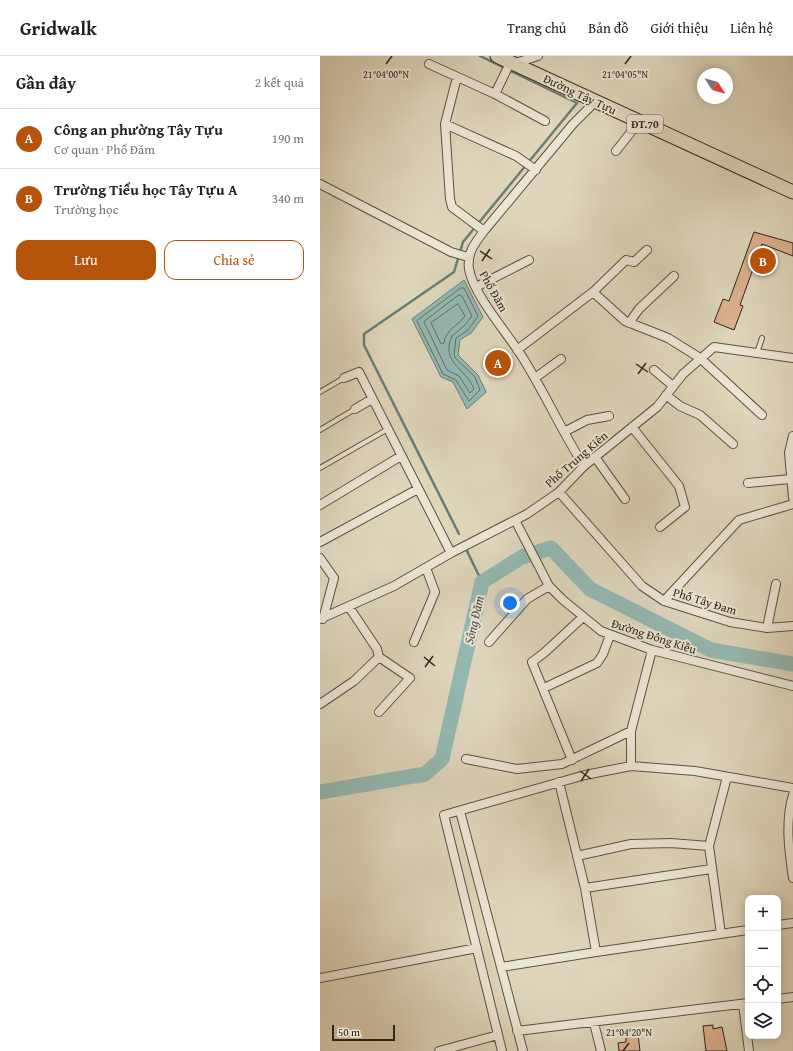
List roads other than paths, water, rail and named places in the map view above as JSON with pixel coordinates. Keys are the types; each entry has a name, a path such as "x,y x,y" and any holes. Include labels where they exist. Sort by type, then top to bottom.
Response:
{"main road":[{"name":"Đường Tây Tựu","path":"497,56 511,64 793,192"}],"street":[{"path":"495,94 511,64 538,56"},
{"path":"429,64 495,94 546,121"},
{"path":"457,77 445,124 450,199 452,207 482,230"},
{"path":"320,184 451,252 466,257 482,230 573,124 596,102"},
{"path":"616,151 639,122"},
{"path":"445,124 516,156 535,169"},
{"path":"517,350 593,292 626,260 634,262 647,250"},
{"name":"Phố Đăm","path":"466,257 469,271 476,287 502,330 535,378 584,466"},
{"path":"476,287 529,260"},
{"path":"629,322 639,309 674,276"},
{"path":"593,292 629,322 668,338 700,358 762,415"},
{"name":"Phố Trung Kiên","path":"322,619 426,568 453,552 515,520 559,492 584,466 657,407 700,358 714,347 793,358"},
{"path":"535,378 561,359"},
{"path":"654,370 674,386"},
{"path":"344,378 359,371 418,489 453,552"},
{"path":"666,395 680,406 700,415 733,444"},
{"path":"355,409 372,399"},
{"path":"564,432 587,420 609,416"},
{"path":"632,427 679,486 684,501 685,507 660,527"},
{"path":"793,436 790,453 790,479 793,498"},
{"path":"320,505 401,456"},
{"path":"595,457 625,499"},
{"path":"748,483 790,479"},
{"path":"320,542 418,489"},
{"name":"Phố Tây Đam","path":"559,492 642,586 664,601 730,622 767,628 793,626"},
{"path":"664,601 738,520 793,504"},
{"name":"Đường Đông Kiều","path":"515,520 526,544 549,586 582,617 600,631 652,650 793,686"},
{"path":"320,558 334,578 322,619"},
{"path":"414,642 435,592 426,568"},
{"path":"767,628 776,584"},
{"path":"489,642 527,599 549,586"},
{"path":"349,607 377,649 379,657 410,678 379,712"},
{"path":"572,760 544,688 532,662 544,653 582,617"},
{"path":"544,688 597,663 603,654 610,635"},
{"path":"631,766 631,730 652,650"},
{"path":"320,704 354,681 379,657"},
{"path":"466,759 516,770 562,764 631,730"},
{"path":"502,1051 444,815 585,775 631,766 695,771 793,788"},
{"path":"721,934 709,846 727,776"},
{"path":"559,782 585,888 596,952"},
{"path":"793,795 790,804 788,828 793,878"},
{"path":"460,811 522,1051"},
{"path":"577,856 631,844 670,843 709,846"},
{"path":"585,888 711,869"},
{"path":"781,925 793,923"},
{"path":"501,967 745,930"},
{"path":"320,978 477,948"},
{"path":"781,999 793,997"},
{"path":"517,1031 594,1023 745,1003"},
{"path":"594,1023 601,1051"},
{"path":"439,1051 498,1035"},
{"path":"748,1039 749,1051"}],"lane":[{"path":"757,353 762,338"},
{"path":"320,392 344,378"},
{"path":"320,430 355,409"},
{"path":"320,468 388,429"}],"water":[{"path":"464,280 483,317 471,333 460,340 458,355 478,375 486,392 467,409 453,382 441,377 412,319"}],"waterway":[{"path":"459,534 364,345 364,334 454,272 463,242 577,103 480,56"},
{"name":"Sông Đăm","path":"320,792 425,774 442,759 482,582 522,557 551,548 590,589 711,650 793,664"},
{"path":"467,551 482,582"}],"place":[{"name":"Trường Tiểu học Tây Tựu A","path":"763,261"},
{"name":"Công an phường Tây Tựu","path":"498,363"}]}
